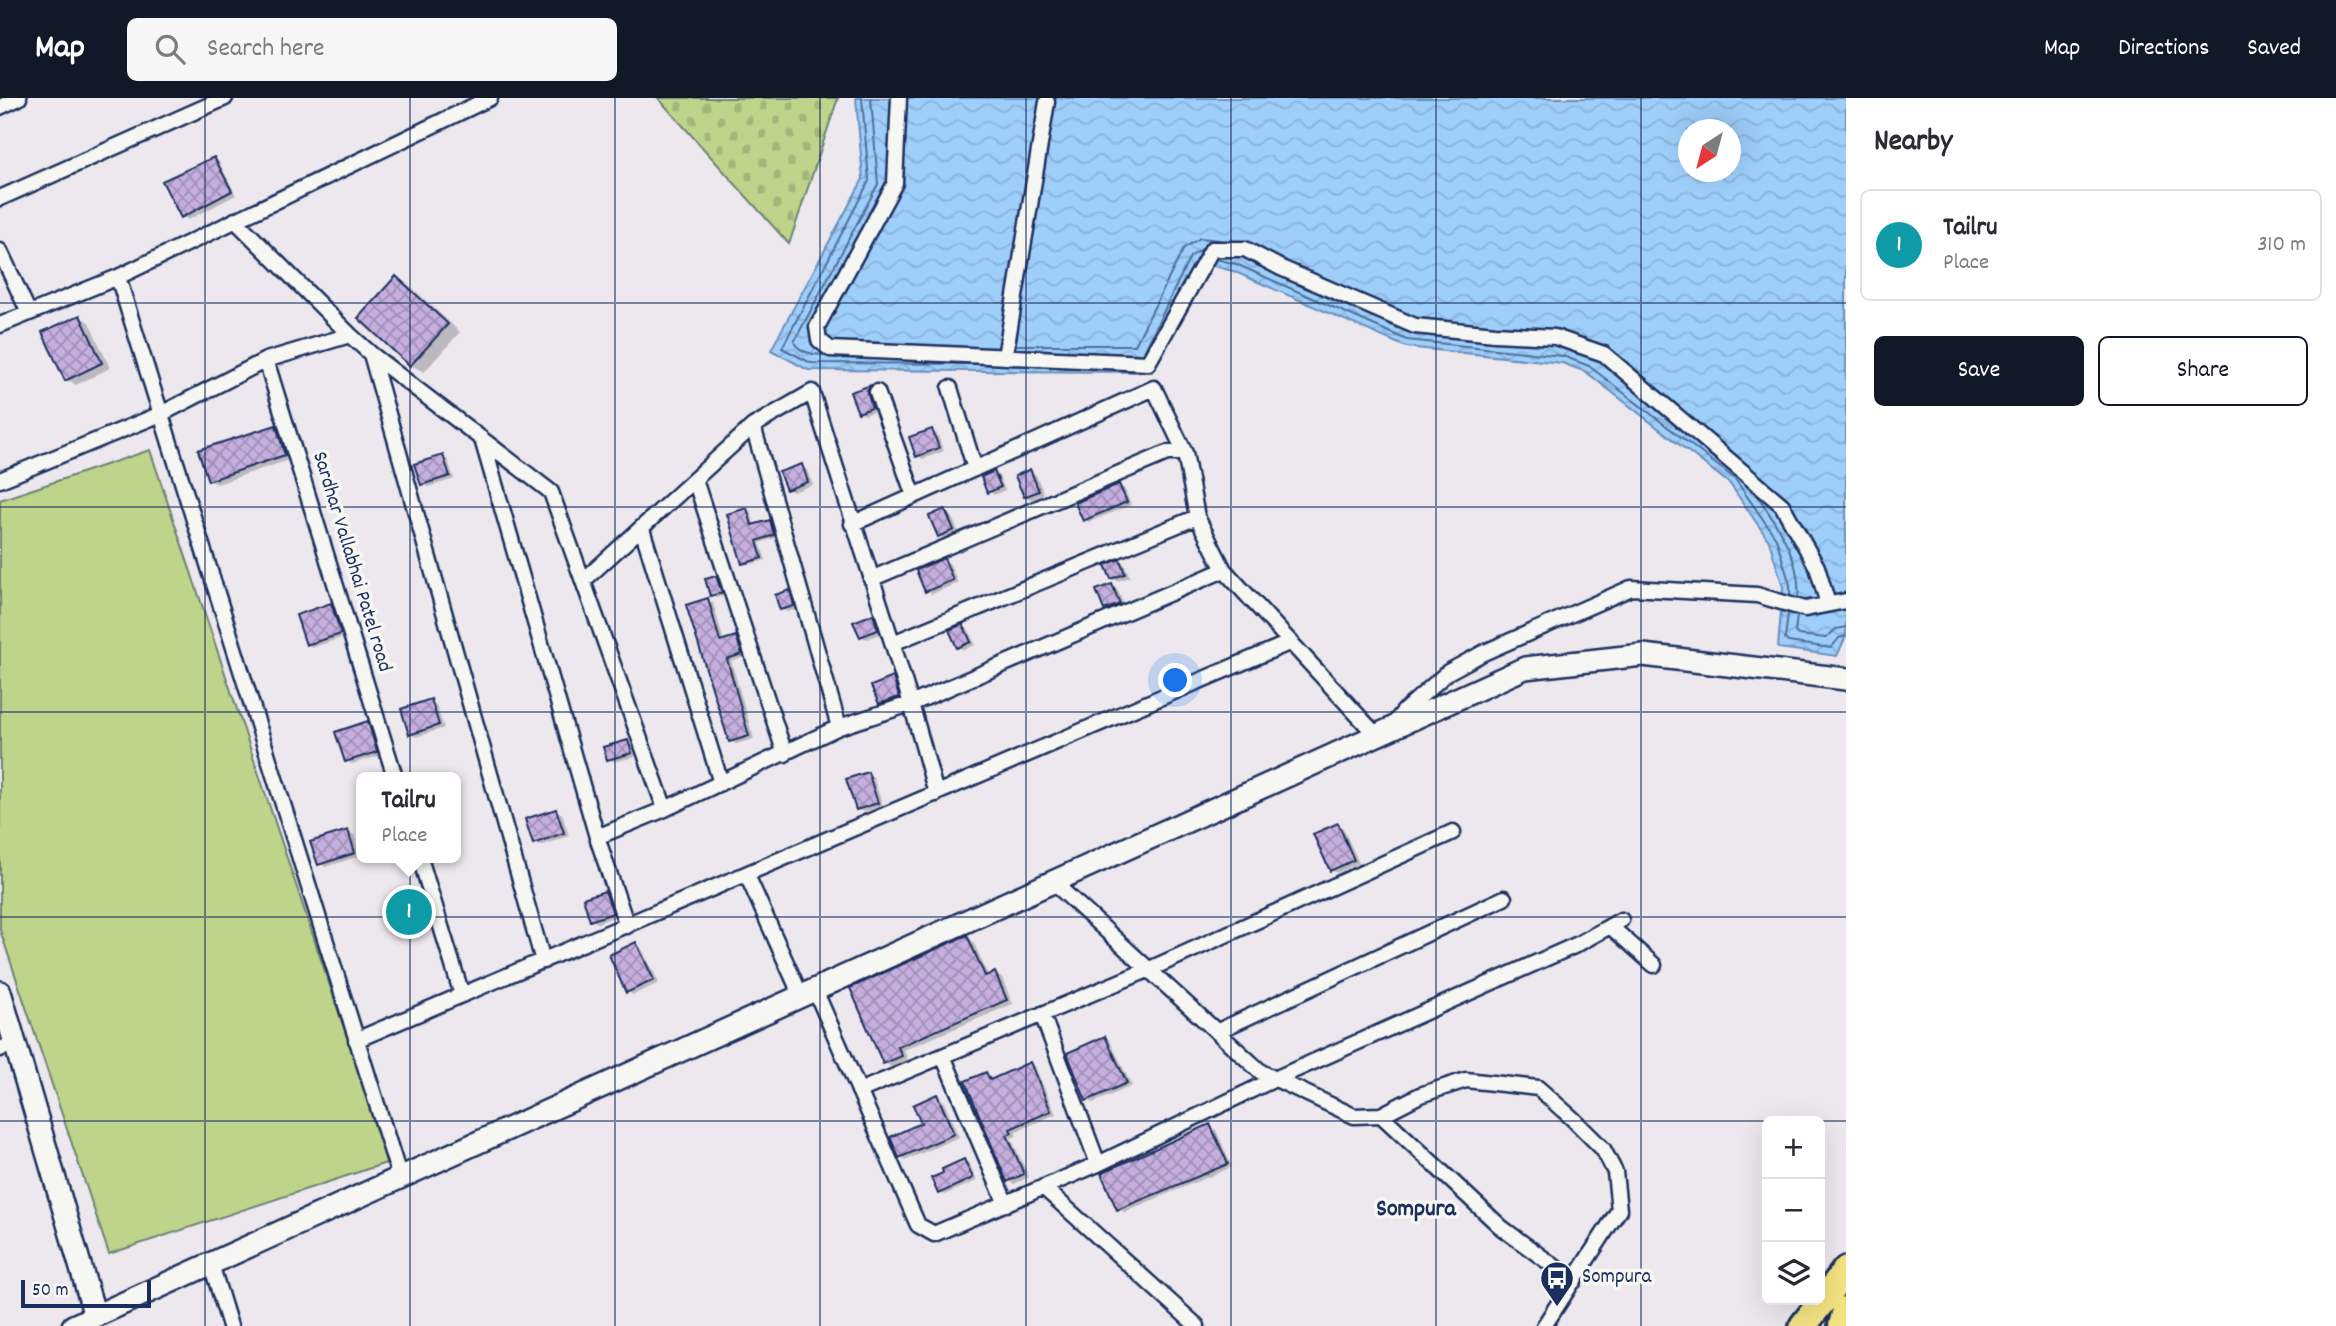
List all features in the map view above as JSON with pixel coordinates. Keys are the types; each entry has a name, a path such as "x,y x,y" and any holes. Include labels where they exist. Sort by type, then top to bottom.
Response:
{"highway":[{"path":"1803,1326 1846,1270"},
{"path":"1842,1326 1846,1310"}],"street":[{"path":"0,107 19,98"},
{"path":"0,198 225,98"},
{"path":"0,325 118,276 490,98"},
{"path":"899,98 895,183 817,327 819,340 830,349 1148,363 1212,249 1245,249 1281,268 1415,326 1555,337 1604,354 1782,505 1817,567 1828,604"},
{"path":"1005,357 1047,102"},
{"path":"235,220 371,354 551,492 665,809"},
{"path":"0,251 29,313"},
{"path":"118,276 400,1178"},
{"path":"0,480 161,414 267,360 350,335"},
{"path":"371,354 543,961"},
{"name":"Sardhar Vallabhai Patel road","path":"267,360 393,772"},
{"path":"950,388 975,469"},
{"path":"852,524 1154,388 1185,453 1198,517 1224,570 1291,642 1383,733"},
{"path":"583,581 753,426 812,392 852,524 913,703 936,794"},
{"path":"877,392 914,496"},
{"path":"753,426 839,727"},
{"path":"482,439 597,837 627,926"},
{"path":"871,579 1167,453 1185,453"},
{"path":"695,480 785,754"},
{"path":"893,643 1198,517"},
{"path":"642,529 721,783"},
{"path":"597,837 665,809 839,727 913,703 1224,570"},
{"path":"1383,733 1448,672 1483,653 1631,588 1756,596 1805,609 1846,601"},
{"path":"356,1040 1291,642"},
{"path":"73,1326 1525,668 1643,655 1846,679"},
{"path":"859,1091 1150,969 1453,832"},
{"path":"422,863 462,995"},
{"path":"747,875 859,1091 918,1225 934,1234 1098,1164 1277,1079 1576,945 1616,923 1654,965"},
{"path":"1053,883 1261,1072 1354,1116 1381,1115 1420,1095 1466,1080 1538,1088 1603,1149 1615,1172 1619,1210 1544,1326"},
{"path":"1218,1031 1504,898"},
{"path":"0,992 7,1046 95,1316"},
{"path":"1042,1014 1098,1164"},
{"path":"943,1056 1006,1203"},
{"path":"1381,1115 1502,1228 1574,1281"},
{"path":"1043,1187 1197,1326"},
{"path":"211,1264 230,1326"}],"green space":[{"path":"658,98 838,98 789,244"},
{"path":"150,450 389,1162 109,1254 0,930 0,500"}],"water":[{"path":"856,98 1846,98 1846,636 1837,656 1778,648 1783,587 1769,541 1730,484 1586,372 1562,363 1406,347 1233,271 1205,264 1152,372 808,370 771,350 863,179"}],"building":[{"path":"214,157 232,191 181,218 162,181"},
{"path":"396,276 448,324 410,366 358,318"},
{"path":"80,315 102,363 65,381 42,332"},
{"path":"871,385 867,391 872,408 858,413 850,392"},
{"path":"276,425 285,455 208,481 198,450"},
{"path":"932,429 939,448 916,457 909,437"},
{"path":"443,455 450,476 421,485 414,464"},
{"path":"802,464 808,482 786,490 779,472"},
{"path":"1030,469 1039,491 1024,497 1015,476"},
{"path":"994,471 1001,487 987,493 981,477"},
{"path":"1119,484 1127,502 1083,521 1075,503"},
{"path":"747,508 752,525 770,520 774,535 757,541 762,558 742,564 727,514"},
{"path":"945,509 954,530 938,537 929,516"},
{"path":"944,558 953,580 925,592 916,570"},
{"path":"1120,559 1125,574 1111,579 1105,565"},
{"path":"716,576 722,593 710,596 705,579"},
{"path":"1112,584 1120,604 1104,610 1096,590"},
{"path":"790,590 794,606 780,610 775,595"},
{"path":"708,598 720,641 736,636 742,654 727,659 749,736 729,742 686,605"},
{"path":"331,603 341,634 306,645 296,615"},
{"path":"873,614 878,630 860,637 853,622"},
{"path":"963,624 971,642 957,648 949,630"},
{"path":"893,677 899,697 879,704 871,686"},
{"path":"431,699 439,725 409,735 401,709"},
{"path":"368,721 377,752 345,762 335,732"},
{"path":"628,740 632,753 607,760 603,747"},
{"path":"868,772 878,803 856,810 846,779"},
{"path":"556,809 564,833 533,844 525,819"},
{"path":"1338,823 1354,860 1330,871 1313,834"},
{"path":"348,830 355,853 318,865 310,842"},
{"path":"605,891 613,913 590,921 583,898"},
{"path":"421,893 429,920 395,932 385,906"},
{"path":"967,935 985,976 995,972 1007,1000 898,1047 902,1056 883,1064 850,988"},
{"path":"636,942 654,980 626,993 609,955"},
{"path":"1105,1036 1127,1083 1086,1101 1067,1053"},
{"path":"1030,1062 1051,1111 1010,1129 1012,1133 1007,1135 1024,1174 1007,1182 965,1081 986,1072 990,1080"},
{"path":"937,1094 954,1134 899,1158 890,1137 921,1123 913,1105"},
{"path":"1210,1124 1228,1164 1117,1210 1101,1173"},
{"path":"964,1159 973,1178 938,1194 931,1178 943,1173 942,1169"}],"place":[{"name":"Tailru","path":"409,912"},
{"name":"Sompura","path":"1557,1308"}],"district":[{"name":"Sompura","path":"1416,1210"}]}
